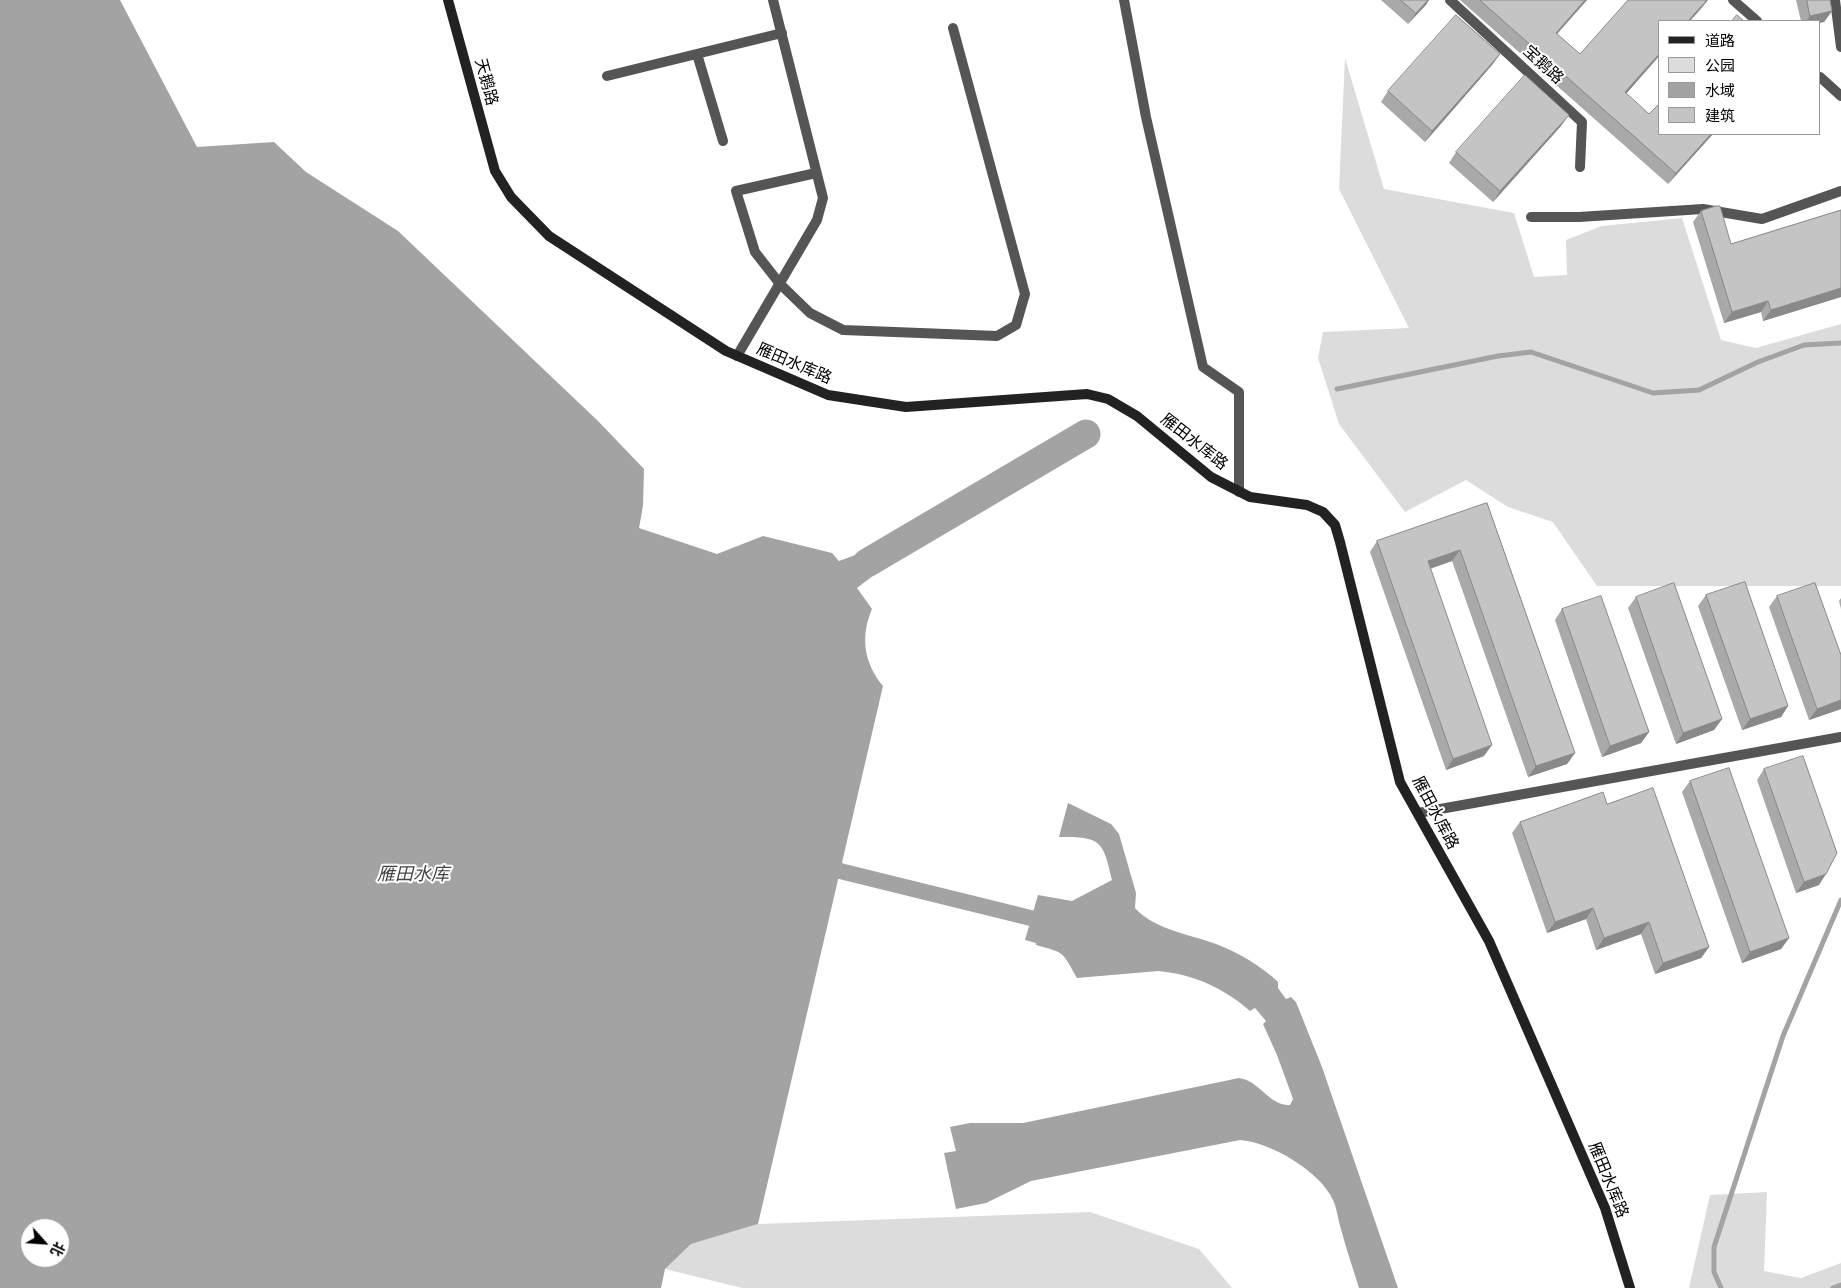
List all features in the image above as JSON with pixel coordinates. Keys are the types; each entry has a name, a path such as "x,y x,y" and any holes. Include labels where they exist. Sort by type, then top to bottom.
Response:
{"main road":[{"name":"天鹅路","path":"448,0 495,171"},
{"name":"雁田水库路","path":"495,171 511,197 549,236 726,351 828,395 906,407 1087,394 1108,399 1137,416 1211,478 1250,497 1307,505 1323,512 1335,525 1343,552 1400,782 1489,941 1605,1208 1630,1288"}],"lane":[{"path":"737,356 817,220 823,198 773,0"},
{"path":"1124,0 1146,117 1203,367 1239,392 1240,492"},
{"name":"宝鹅路","path":"1450,0 1582,122 1580,166"},
{"path":"1733,0 1756,20"},
{"path":"1835,0 1841,47"},
{"path":"816,173 736,191 755,252 780,284 810,313 843,330 997,336 1016,325 1025,294 952,28"},
{"path":"607,76 782,33"},
{"path":"697,54 723,141"},
{"path":"1821,78 1841,96"},
{"path":"1531,217 1579,217 1703,209 1762,219 1841,191"},
{"path":"1418,813 1841,737"}],"green space":[{"path":"1345,58 1384,189 1514,213 1534,277 1567,275 1566,240 1602,226 1682,218 1721,340 1756,348 1841,324 1841,586 1597,586 1553,522 1508,507 1466,480 1405,512 1339,424 1318,358 1323,332 1409,328 1339,189"},
{"path":"1767,1192 1764,1271 1801,1278 1841,1263 1841,1288 1689,1288 1710,1195"},
{"path":"1090,1212 1199,1249 1232,1288 742,1288 665,1269 691,1244 758,1224"}],"water":[{"name":"雁田水库","path":"0,0 120,0 197,147 274,142 306,172 398,231 598,421 644,469 643,506 639,528 717,554 763,536 832,553 839,561 861,553 874,575 857,588 872,609 866,630 866,649 872,668 883,686 758,1224 691,1244 665,1269 661,1288 0,1288"},
{"path":"1068,803 1111,824 1119,834 1136,893 1135,908 1143,915 1152,922 1216,944 1241,955 1278,982 1278,988 1286,999 1291,997 1296,1002 1322,1067 1398,1288 1359,1288 1336,1207 1327,1189 1306,1169 1293,1160 1279,1152 1252,1142 1240,1140 1031,1181 986,1203 956,1209 944,1153 956,1151 950,1127 970,1123 1023,1123 1239,1078 1252,1083 1283,1104 1290,1105 1293,1099 1263,1024 1266,1021 1255,1008 1250,1011 1219,989 1183,975 1158,971 1077,978 1065,958 1058,952 1025,940 1038,895 1072,901 1112,880 1106,856 1098,844 1084,838 1059,837"}],"building":[{"path":"1401,0 1428,0 1416,13"},
{"path":"1480,0 1585,0 1556,33 1580,54 1628,0 1707,0 1689,20 1658,20 1658,55 1625,92 1649,114 1658,105 1658,135 1710,135 1676,173"},
{"path":"1807,0 1830,0 1832,11 1810,16"},
{"path":"1456,15 1500,54 1432,131 1388,91"},
{"path":"1737,15 1743,20 1733,20"},
{"path":"1525,75 1569,115 1500,191 1456,152"},
{"path":"1720,206 1731,244 1841,210 1841,288 1771,310 1768,301 1732,312 1701,211"},
{"path":"1487,503 1575,753 1536,766 1460,550 1428,561 1492,745 1453,759 1377,541"},
{"path":"1745,582 1788,706 1750,719 1706,595"},
{"path":"1674,583 1722,719 1683,733 1636,597"},
{"path":"1815,583 1841,655 1841,700 1817,709 1777,596"},
{"path":"1601,596 1649,732 1610,746 1562,609"},
{"path":"1803,756 1837,853 1826,874 1804,882 1764,769"},
{"path":"1729,768 1789,938 1750,952 1690,781"},
{"path":"1653,788 1709,947 1663,963 1649,922 1604,938 1593,908 1555,922 1520,822 1603,792 1607,804"}],"waterway":[{"path":"1337,389 1498,356 1531,352 1653,393 1699,390 1758,362 1804,345 1841,343"},
{"path":"867,563 1086,434"},
{"path":"822,857 840,871 1051,923"},
{"path":"1721,1288 1714,1272 1714,1247 1783,1036 1841,900"},
{"path":"1833,1288 1841,1285"}]}
